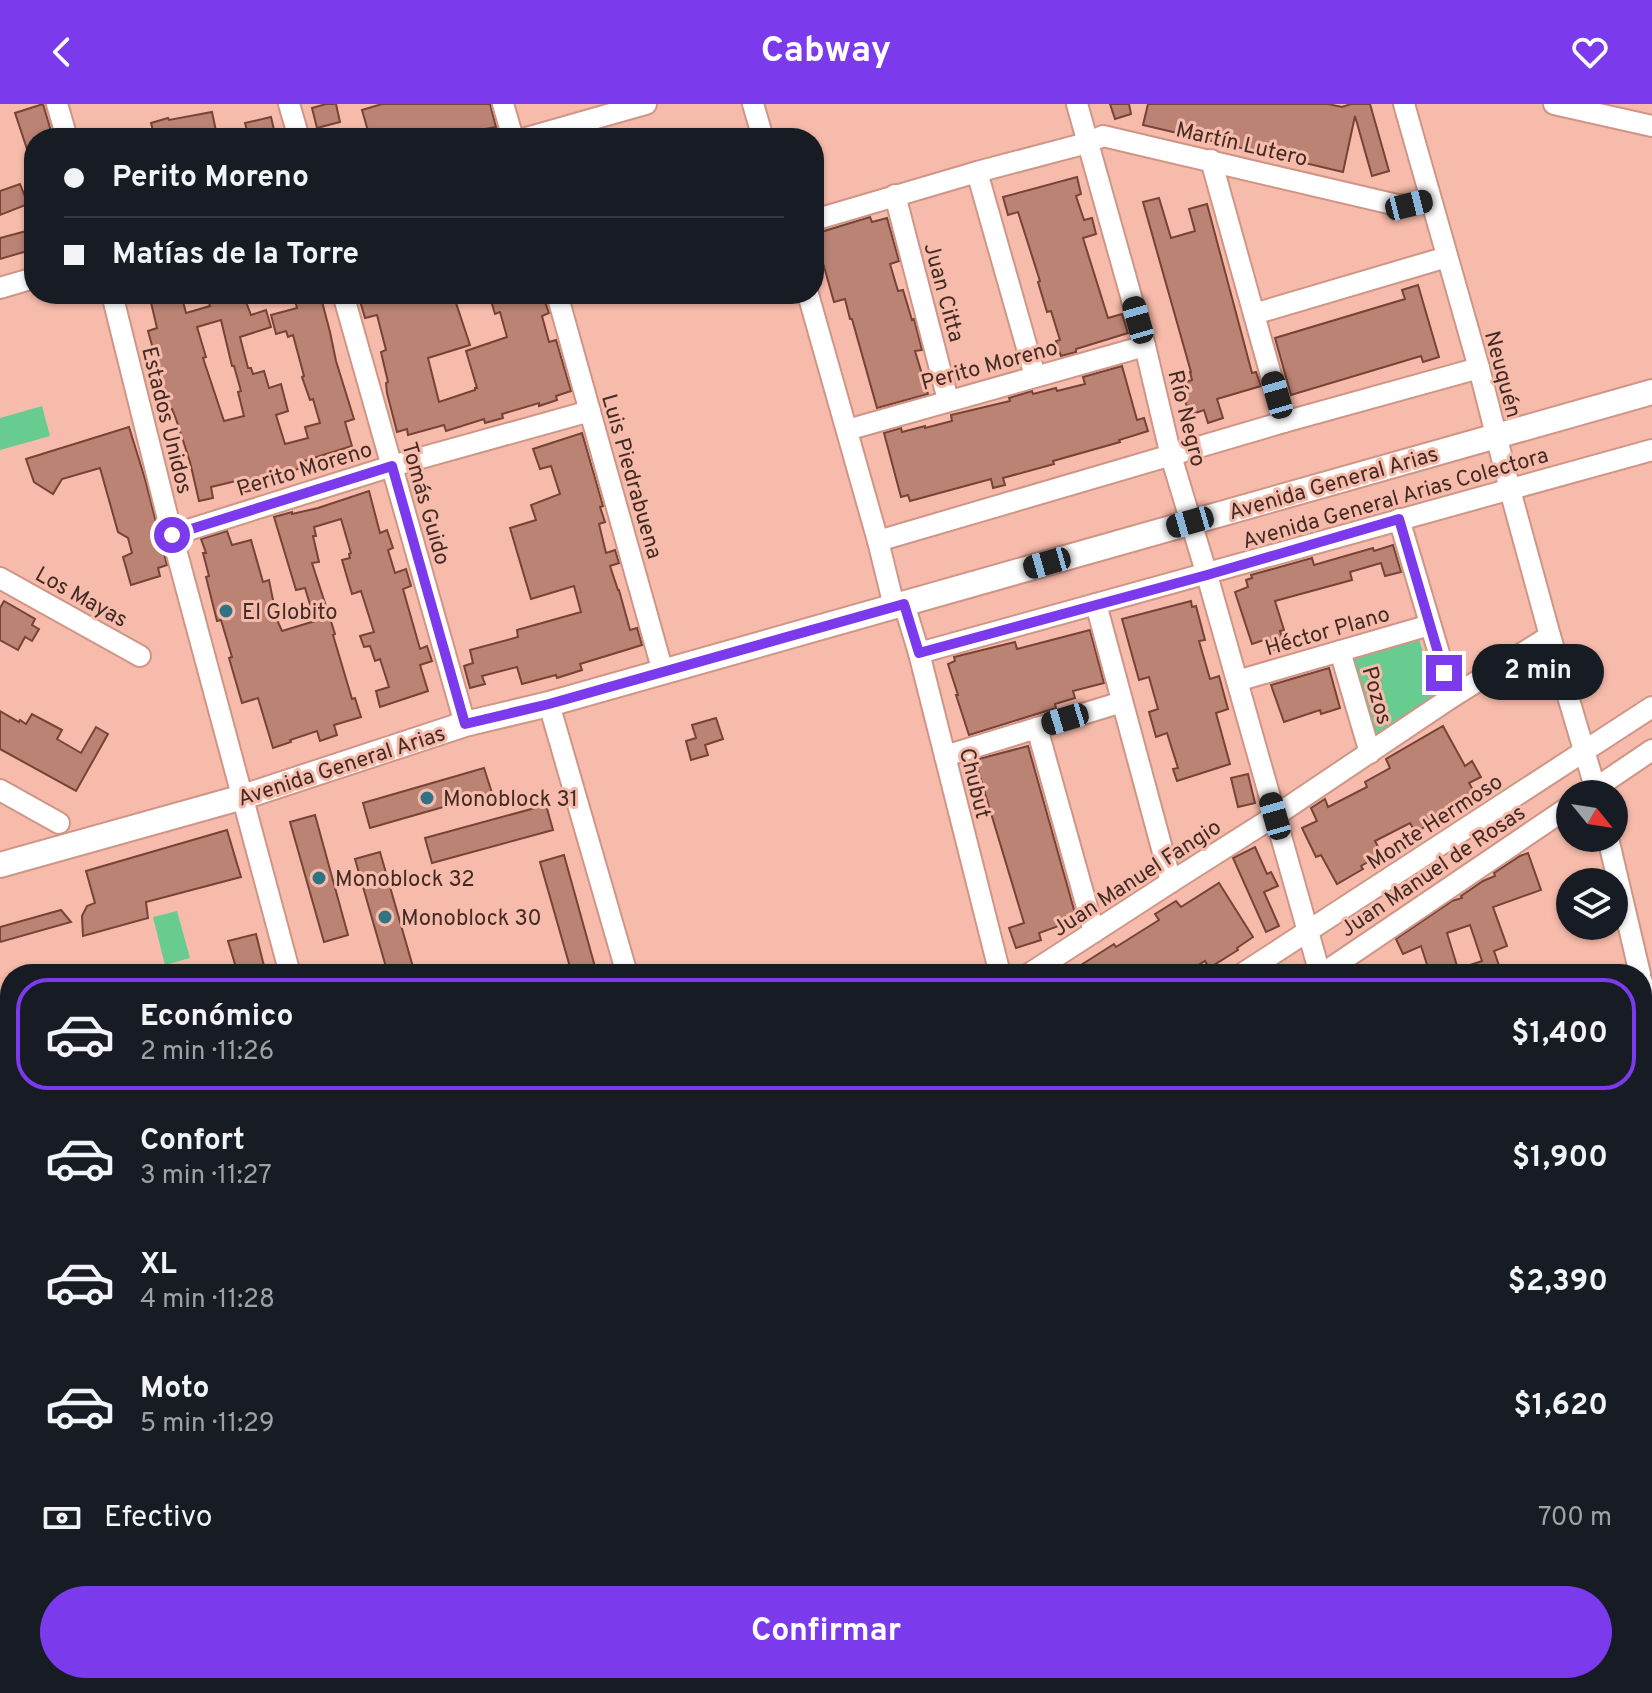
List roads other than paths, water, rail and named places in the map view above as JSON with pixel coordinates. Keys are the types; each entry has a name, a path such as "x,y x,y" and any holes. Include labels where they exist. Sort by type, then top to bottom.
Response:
{"main road":[{"name":"Avenida General Arias","path":"0,865 243,797 465,724 549,704 1652,392"}],"street":[{"path":"57,104 64,128"},
{"path":"289,104 296,128"},
{"path":"503,104 510,128"},
{"path":"561,128 646,104"},
{"path":"753,104 760,128"},
{"name":"Río Negro","path":"1077,104 1145,346 1171,456 1318,964"},
{"name":"Neuquén","path":"1404,104 1591,780"},
{"path":"1554,104 1652,126"},
{"name":"Martín Lutero","path":"824,217 1103,136 1397,205 1430,200"},
{"path":"1211,160 1284,422"},
{"path":"977,172 1035,376"},
{"name":"Juan Citta","path":"895,195 948,400"},
{"path":"1254,314 1447,257"},
{"path":"0,288 24,281"},
{"name":"Estados Unidos","path":"114,304 172,535 287,964"},
{"name":"Tomás Guido","path":"346,304 465,724"},
{"name":"Luis Piedrabuena","path":"560,304 663,672"},
{"name":"Chubut","path":"811,304 878,541 919,653 997,964"},
{"name":"Perito Moreno","path":"847,430 1145,346"},
{"path":"878,541 1479,368"},
{"name":"Perito Moreno","path":"172,535 392,466 590,411"},
{"name":"Avenida General Arias Colectora","path":"919,653 1652,450"},
{"path":"1399,519 1452,697"},
{"name":"Los Mayas","path":"0,578 140,656"},
{"path":"1096,604 1171,882"},
{"name":"Héctor Plano","path":"1237,681 1430,625"},
{"name":"Juan Manuel Fangio","path":"1044,964 1550,636"},
{"name":"Pozos","path":"1340,651 1370,753"},
{"path":"945,756 1122,702"},
{"path":"549,704 624,964"},
{"name":"Monte Hermoso","path":"1257,964 1652,707"},
{"path":"1037,728 1094,932"},
{"path":"1611,780 1652,750"},
{"path":"0,790 59,823"},
{"name":"Juan Manuel de Rosas","path":"1336,964 1556,815"},
{"path":"1611,852 1638,964"}],"place":[{"name":"El Globito","path":"226,611"},
{"name":"Monoblock 31","path":"427,798"},
{"name":"Monoblock 32","path":"319,878"},
{"name":"Monoblock 30","path":"385,917"}]}
